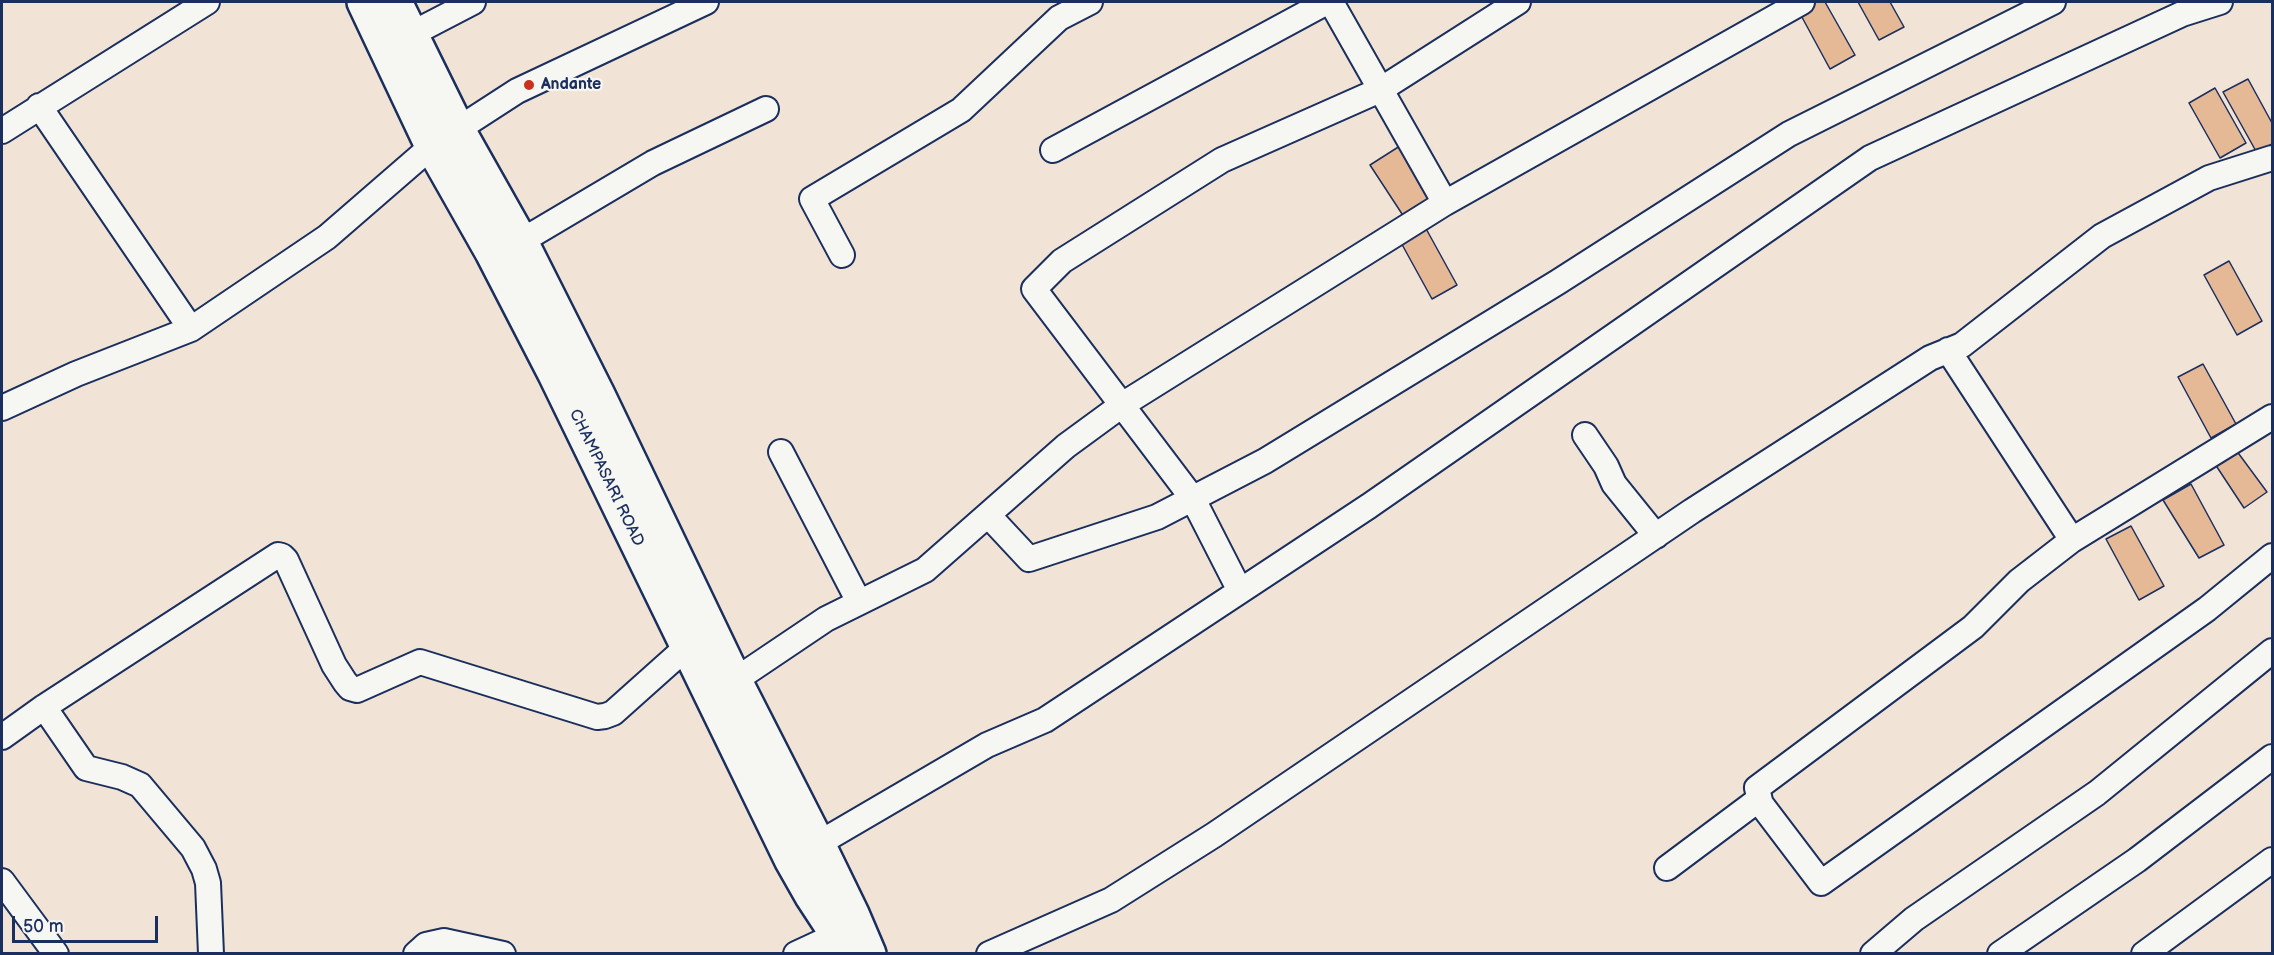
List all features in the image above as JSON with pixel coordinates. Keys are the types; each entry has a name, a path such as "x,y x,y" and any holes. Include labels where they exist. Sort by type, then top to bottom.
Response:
{"main road":[{"name":"CHAMPASARI ROAD","path":"364,2 398,40 445,138 506,246 598,394 724,688 805,851 844,944"},
{"name":"CHAMPASARI ROAD","path":"395,2 398,40"},
{"name":"CHAMPASARI ROAD","path":"506,246 555,374 688,646 724,688"},
{"name":"CHAMPASARI ROAD","path":"805,851 852,914 869,954"}],"street":[{"path":"2,131 207,2"},
{"path":"398,40 473,2"},
{"path":"2,408 76,374 191,329 327,237 445,138 517,91 706,2"},
{"path":"842,255 813,199 961,110 1059,18 1090,2"},
{"path":"1053,150 1329,2 1445,203"},
{"path":"1240,591 1193,499 1034,289 1062,261 1222,160 1380,90 1518,2"},
{"path":"724,688 826,619 925,570 1066,446 1122,405 1445,203 1802,2"},
{"path":"988,515 1029,559 1157,517 1265,461 1558,282 1789,134 2053,2"},
{"path":"805,851 987,745 1045,720 1369,506 1870,158 2182,14 2220,2"},
{"path":"39,106 191,329"},
{"path":"506,246 535,233 653,163 766,109"},
{"path":"989,954 1111,900 1214,835 1656,536 1930,358 1962,345 2102,236 2208,178 2272,158"},
{"path":"1948,350 2072,540"},
{"path":"1761,805 1757,788 1973,627 2019,581 2072,540 2272,417"},
{"path":"1585,435 1606,466 1614,484 1656,536"},
{"path":"781,452 859,602"},
{"path":"2,737 44,707 278,555 286,560 334,665 350,688 357,690 420,662 597,717 605,716 614,713 688,646"},
{"path":"1667,868 1758,800 1821,883 2207,609 2272,556"},
{"path":"1873,954 1914,919 2097,794 2272,651"},
{"path":"44,707 86,768 122,777 140,785 193,848 204,869 208,883 211,954"},
{"path":"2000,954 2137,860 2272,757"},
{"path":"2144,954 2272,860"},
{"path":"2,881 56,954"},
{"path":"416,954 426,945 444,941 503,954"},
{"path":"796,954 844,944"}],"building":[{"path":"1809,2 1825,2 1855,55 1830,69 1797,8"},
{"path":"1858,2 1890,2 1904,27 1879,40"},
{"path":"2248,79 2272,123 2272,144 2257,153 2223,92"},
{"path":"2215,88 2246,143 2220,158 2189,103"},
{"path":"1403,144 1439,199 1406,220 1370,165"},
{"path":"1424,225 1457,285 1432,299 1399,239"},
{"path":"2229,261 2262,321 2237,335 2204,275"},
{"path":"2203,364 2236,424 2211,438 2178,377"},
{"path":"2236,450 2267,492 2244,508 2215,464"},
{"path":"2191,484 2224,545 2199,558 2163,500"},
{"path":"2131,526 2164,586 2139,600 2106,539"}],"place":[{"name":"Andante","path":"529,85"}]}
